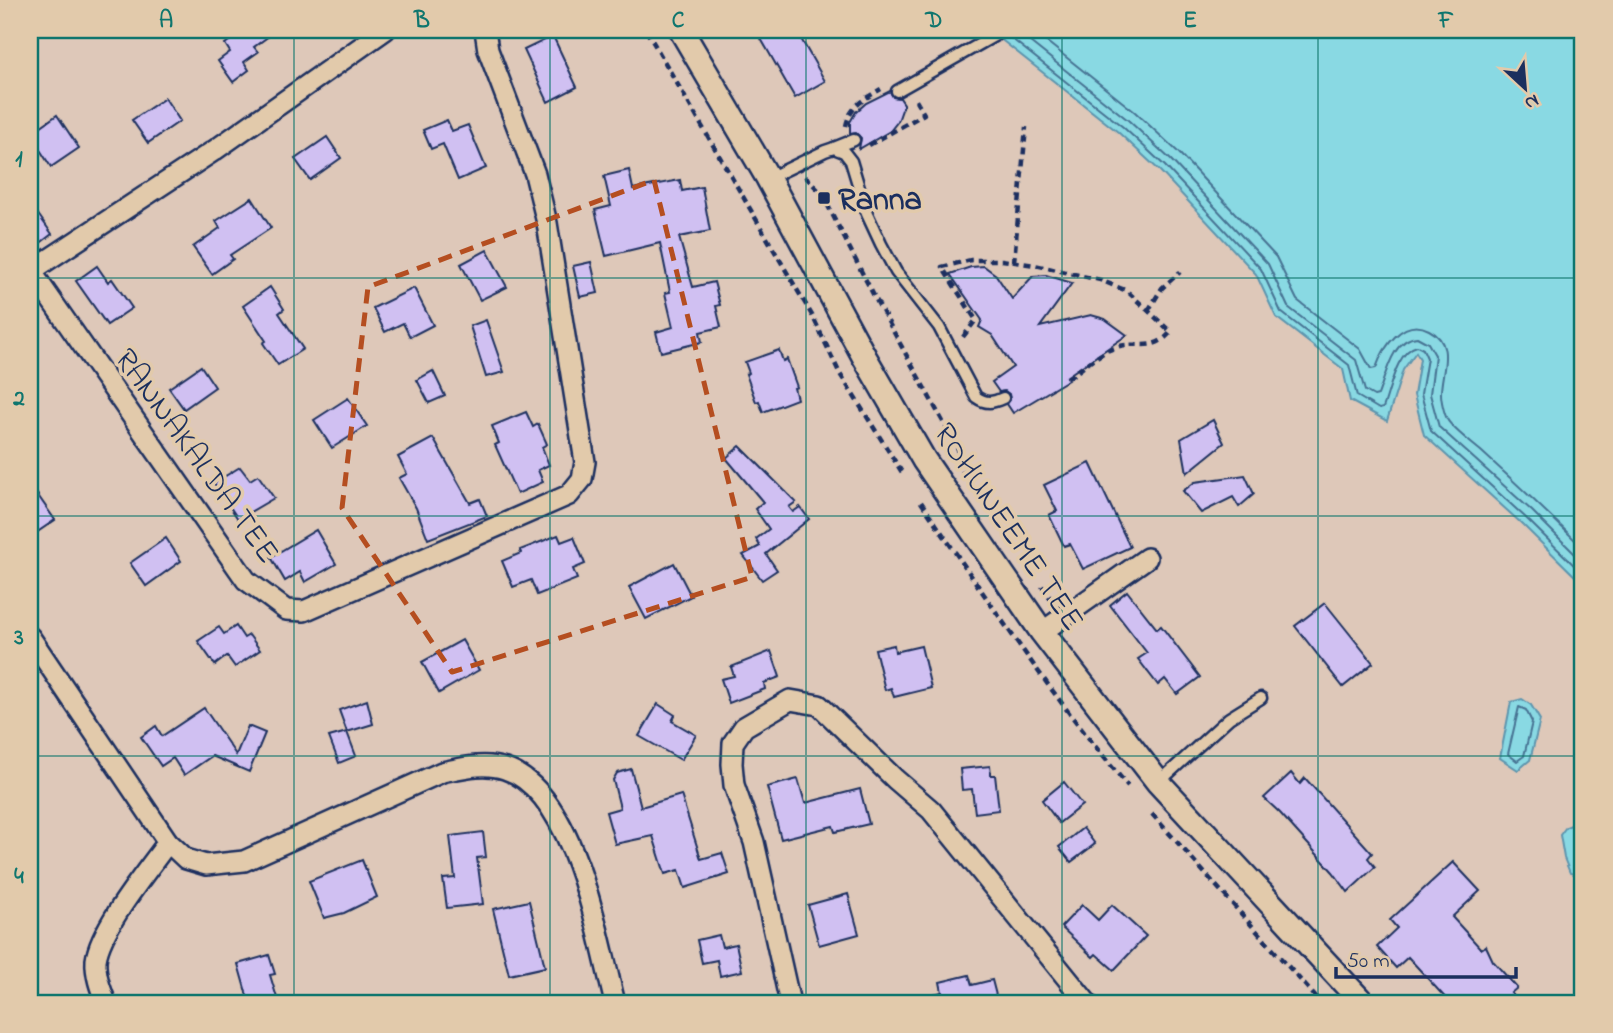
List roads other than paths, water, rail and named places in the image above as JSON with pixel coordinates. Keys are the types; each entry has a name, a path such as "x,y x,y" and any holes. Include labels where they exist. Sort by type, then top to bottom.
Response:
{"street":[{"name":"RANNAKALDA TEE","path":"385,30 215,150 30,270 246,580 286,610 304,611 569,495 582,479 585,463 547,223 534,174 488,50 485,30"},
{"name":"ROHUNEEME TEE","path":"681,30 768,178 864,358 924,460 1042,632 1158,782 1355,1000"},
{"path":"1042,632 1147,558"},
{"path":"30,637 168,842 186,859 206,864 244,861 442,772 475,765 505,769 530,782 562,825 583,879 615,1003"},
{"path":"790,1003 754,842 734,785 732,764 733,743 744,727 790,700 819,705 931,810 1087,1003"},
{"path":"106,1003 100,988 96,961 103,941 114,920 168,842"}],"lane":[{"path":"901,88 1001,32"},
{"path":"768,178 851,141"},
{"path":"834,148 845,152 851,161 867,214 897,272 924,306 975,397 992,403 1003,398"},
{"path":"1158,782 1229,719 1261,698"}],"water":[{"path":"989,30 1583,30 1583,584 1521,523 1424,435 1414,395 1420,359 1416,352 1403,370 1387,421 1350,401 1343,369 1276,317 1256,274 1160,171 1118,132"},
{"path":"1522,699 1531,705 1540,720 1530,760 1518,770 1500,758 1511,702"},
{"path":"1583,820 1583,876 1570,873 1560,835 1566,827"}],"place":[{"name":"Ranna","path":"824,198"}]}
